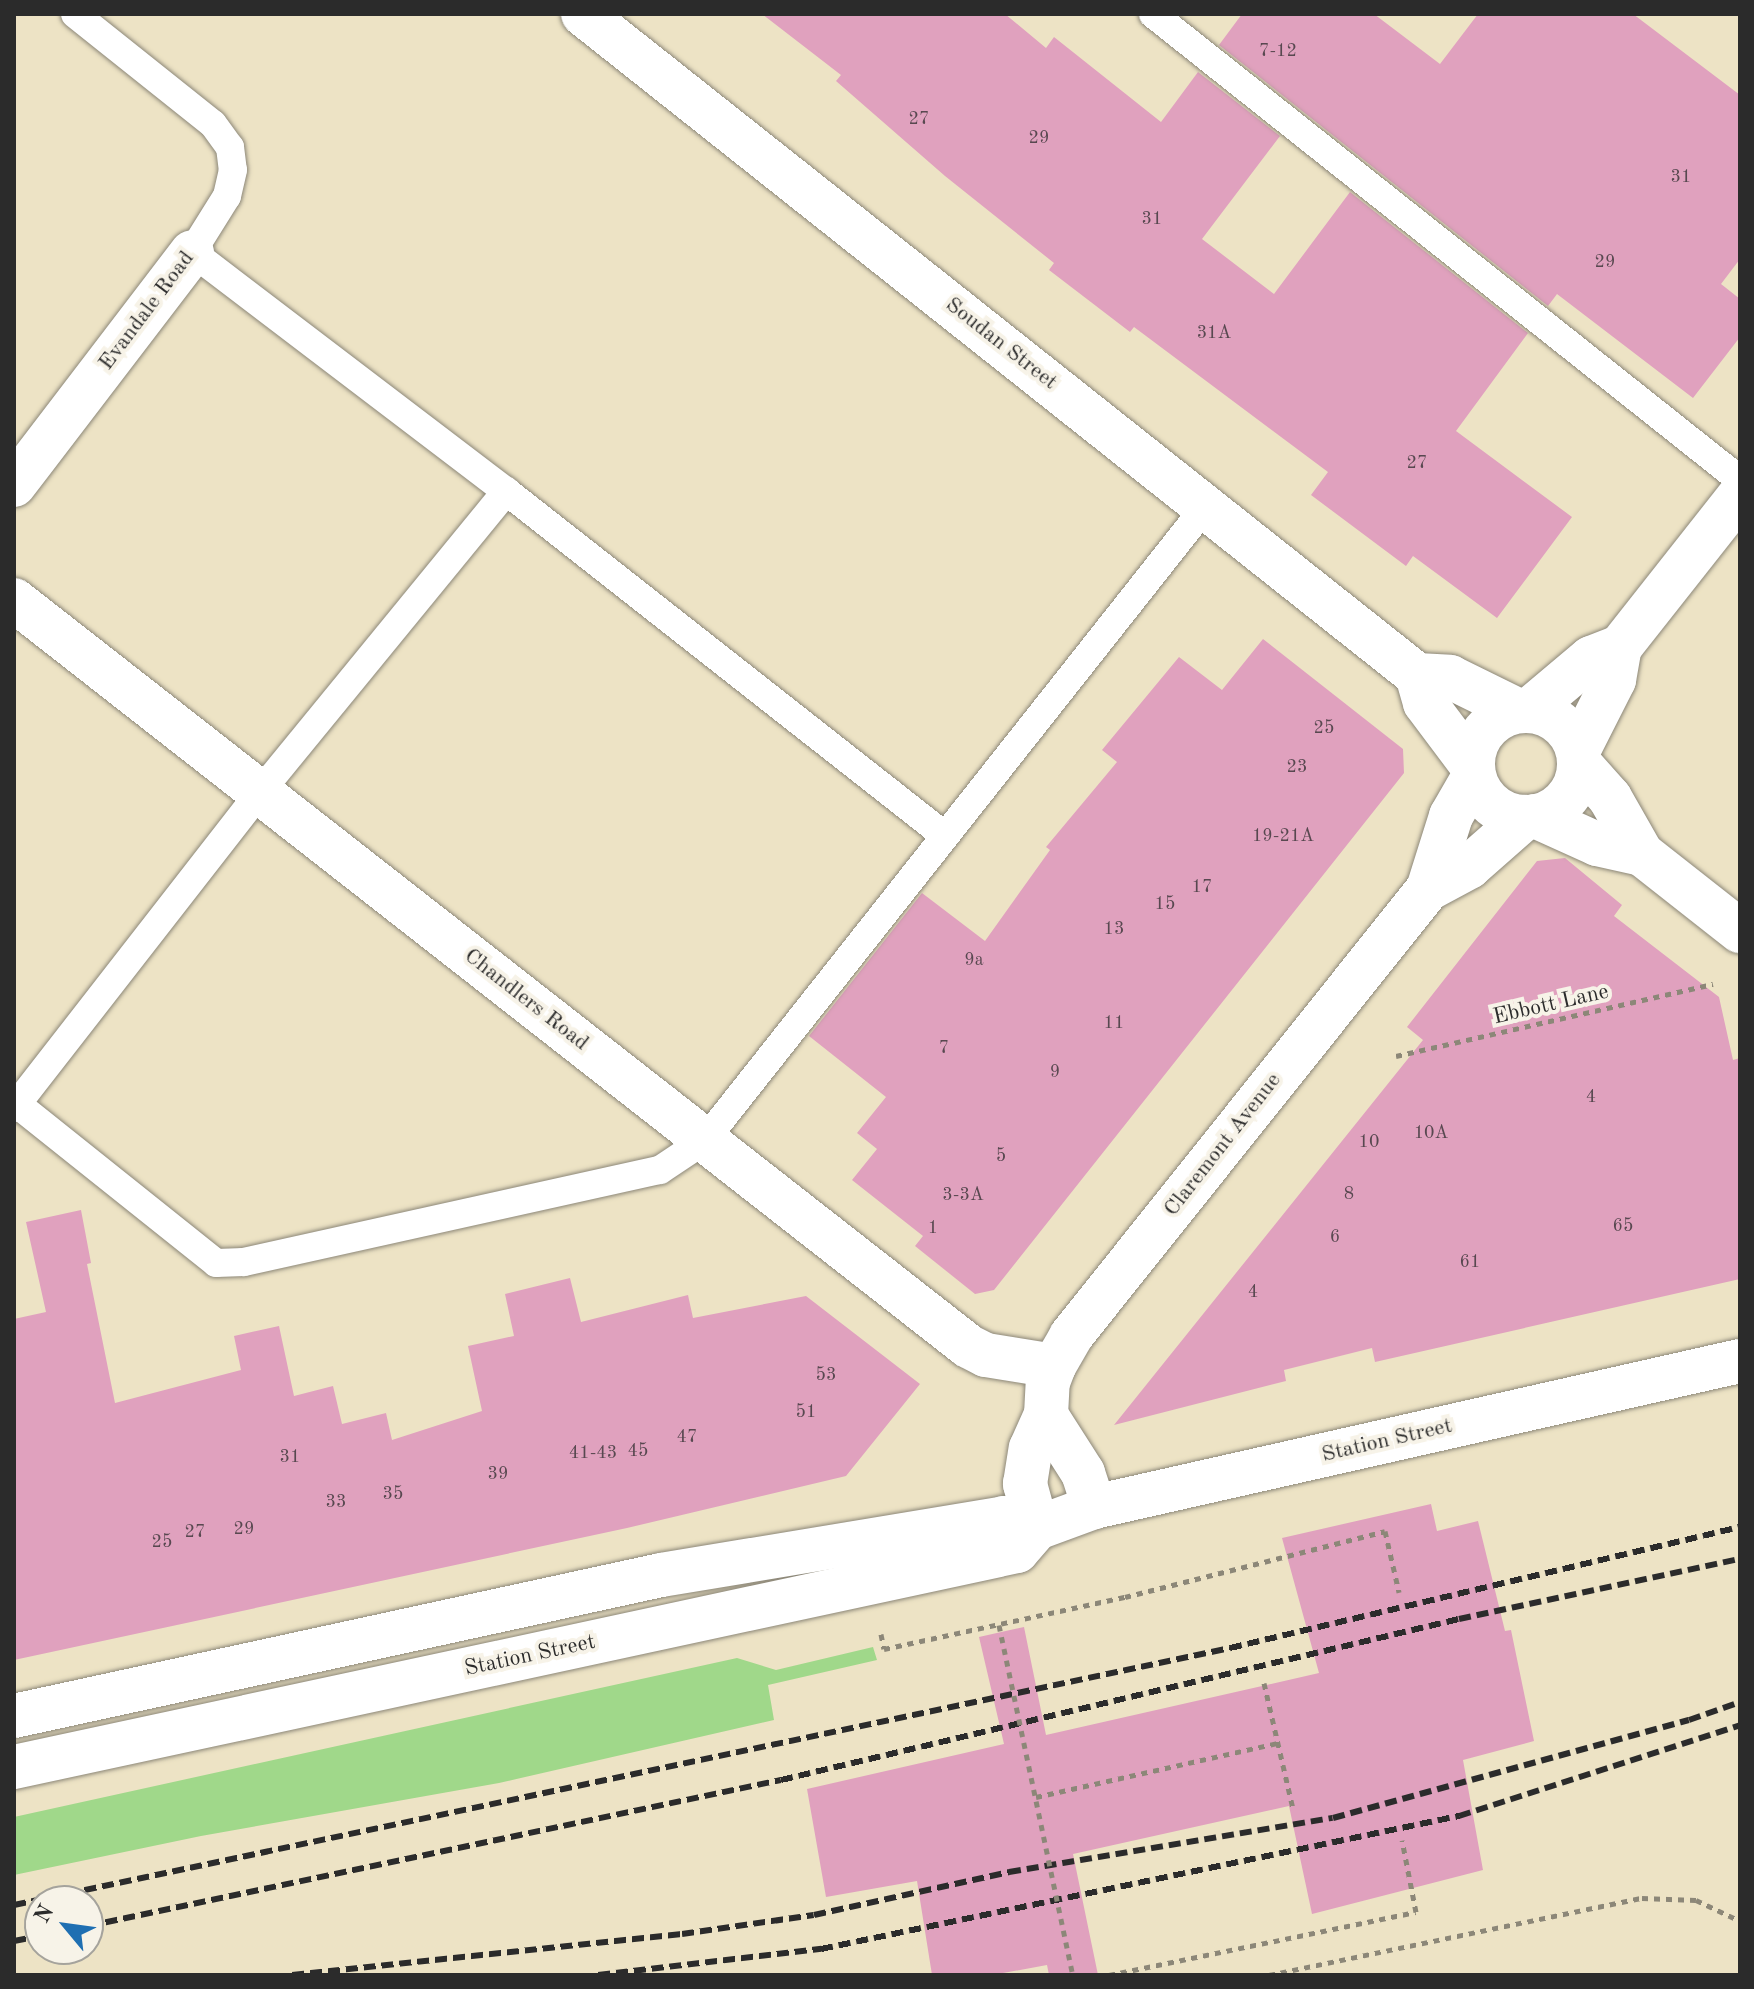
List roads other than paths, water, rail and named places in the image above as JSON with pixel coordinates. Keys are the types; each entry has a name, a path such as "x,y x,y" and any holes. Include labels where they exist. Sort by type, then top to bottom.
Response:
{"street":[{"name":"Soudan Street","path":"583,14 1417,675 1425,703 1473,771"},
{"name":"Evandale Road","path":"14,485 192,252"},
{"path":"1620,647 1591,658 1524,711 1500,717 1485,729 1476,747 1473,771 1493,806 1509,815 1531,816 1552,810 1567,797 1576,781 1578,757 1614,680 1620,647 1740,495"},
{"name":"Chandlers Road","path":"14,600 968,1346 986,1355 1054,1366"},
{"path":"1417,675 1450,677 1524,711 1559,723 1578,757 1610,798 1642,854 1740,931"},
{"name":"Claremont Avenue","path":"1037,1528 1025,1484 1031,1448 1046,1415 1048,1382 1071,1336 1428,889 1451,816 1473,771"},
{"path":"1531,816 1597,844 1642,854"},
{"name":"Claremont Avenue","path":"1428,889 1469,867 1531,816"},
{"name":"Station Street","path":"14,1767 1017,1551 1037,1528 1094,1507 1740,1361"},
{"path":"1046,1415 1083,1473 1094,1507"},
{"path":"14,1716 661,1575 1004,1518 1037,1528"},
{"path":"130,1691 143,1740"}],"lane":[{"name":"Evandale Road","path":"75,14 213,124 230,147 233,170 227,196 192,252"},
{"path":"1153,14 1740,480"},
{"path":"192,252 506,491 944,835"},
{"path":"506,491 260,792 15,1106 216,1263 244,1262 660,1170 705,1140 1206,506"}],"railway":[{"path":"14,1905 1230,1648 1740,1527"},
{"path":"104,1923 781,1780 1459,1619 1740,1559"},
{"path":"292,1975 682,1934 814,1915 1009,1872 1333,1818 1689,1720 1740,1702"},
{"path":"598,1975 821,1949 1459,1816 1740,1725"},
{"path":"14,1941 24,1939"}]}
